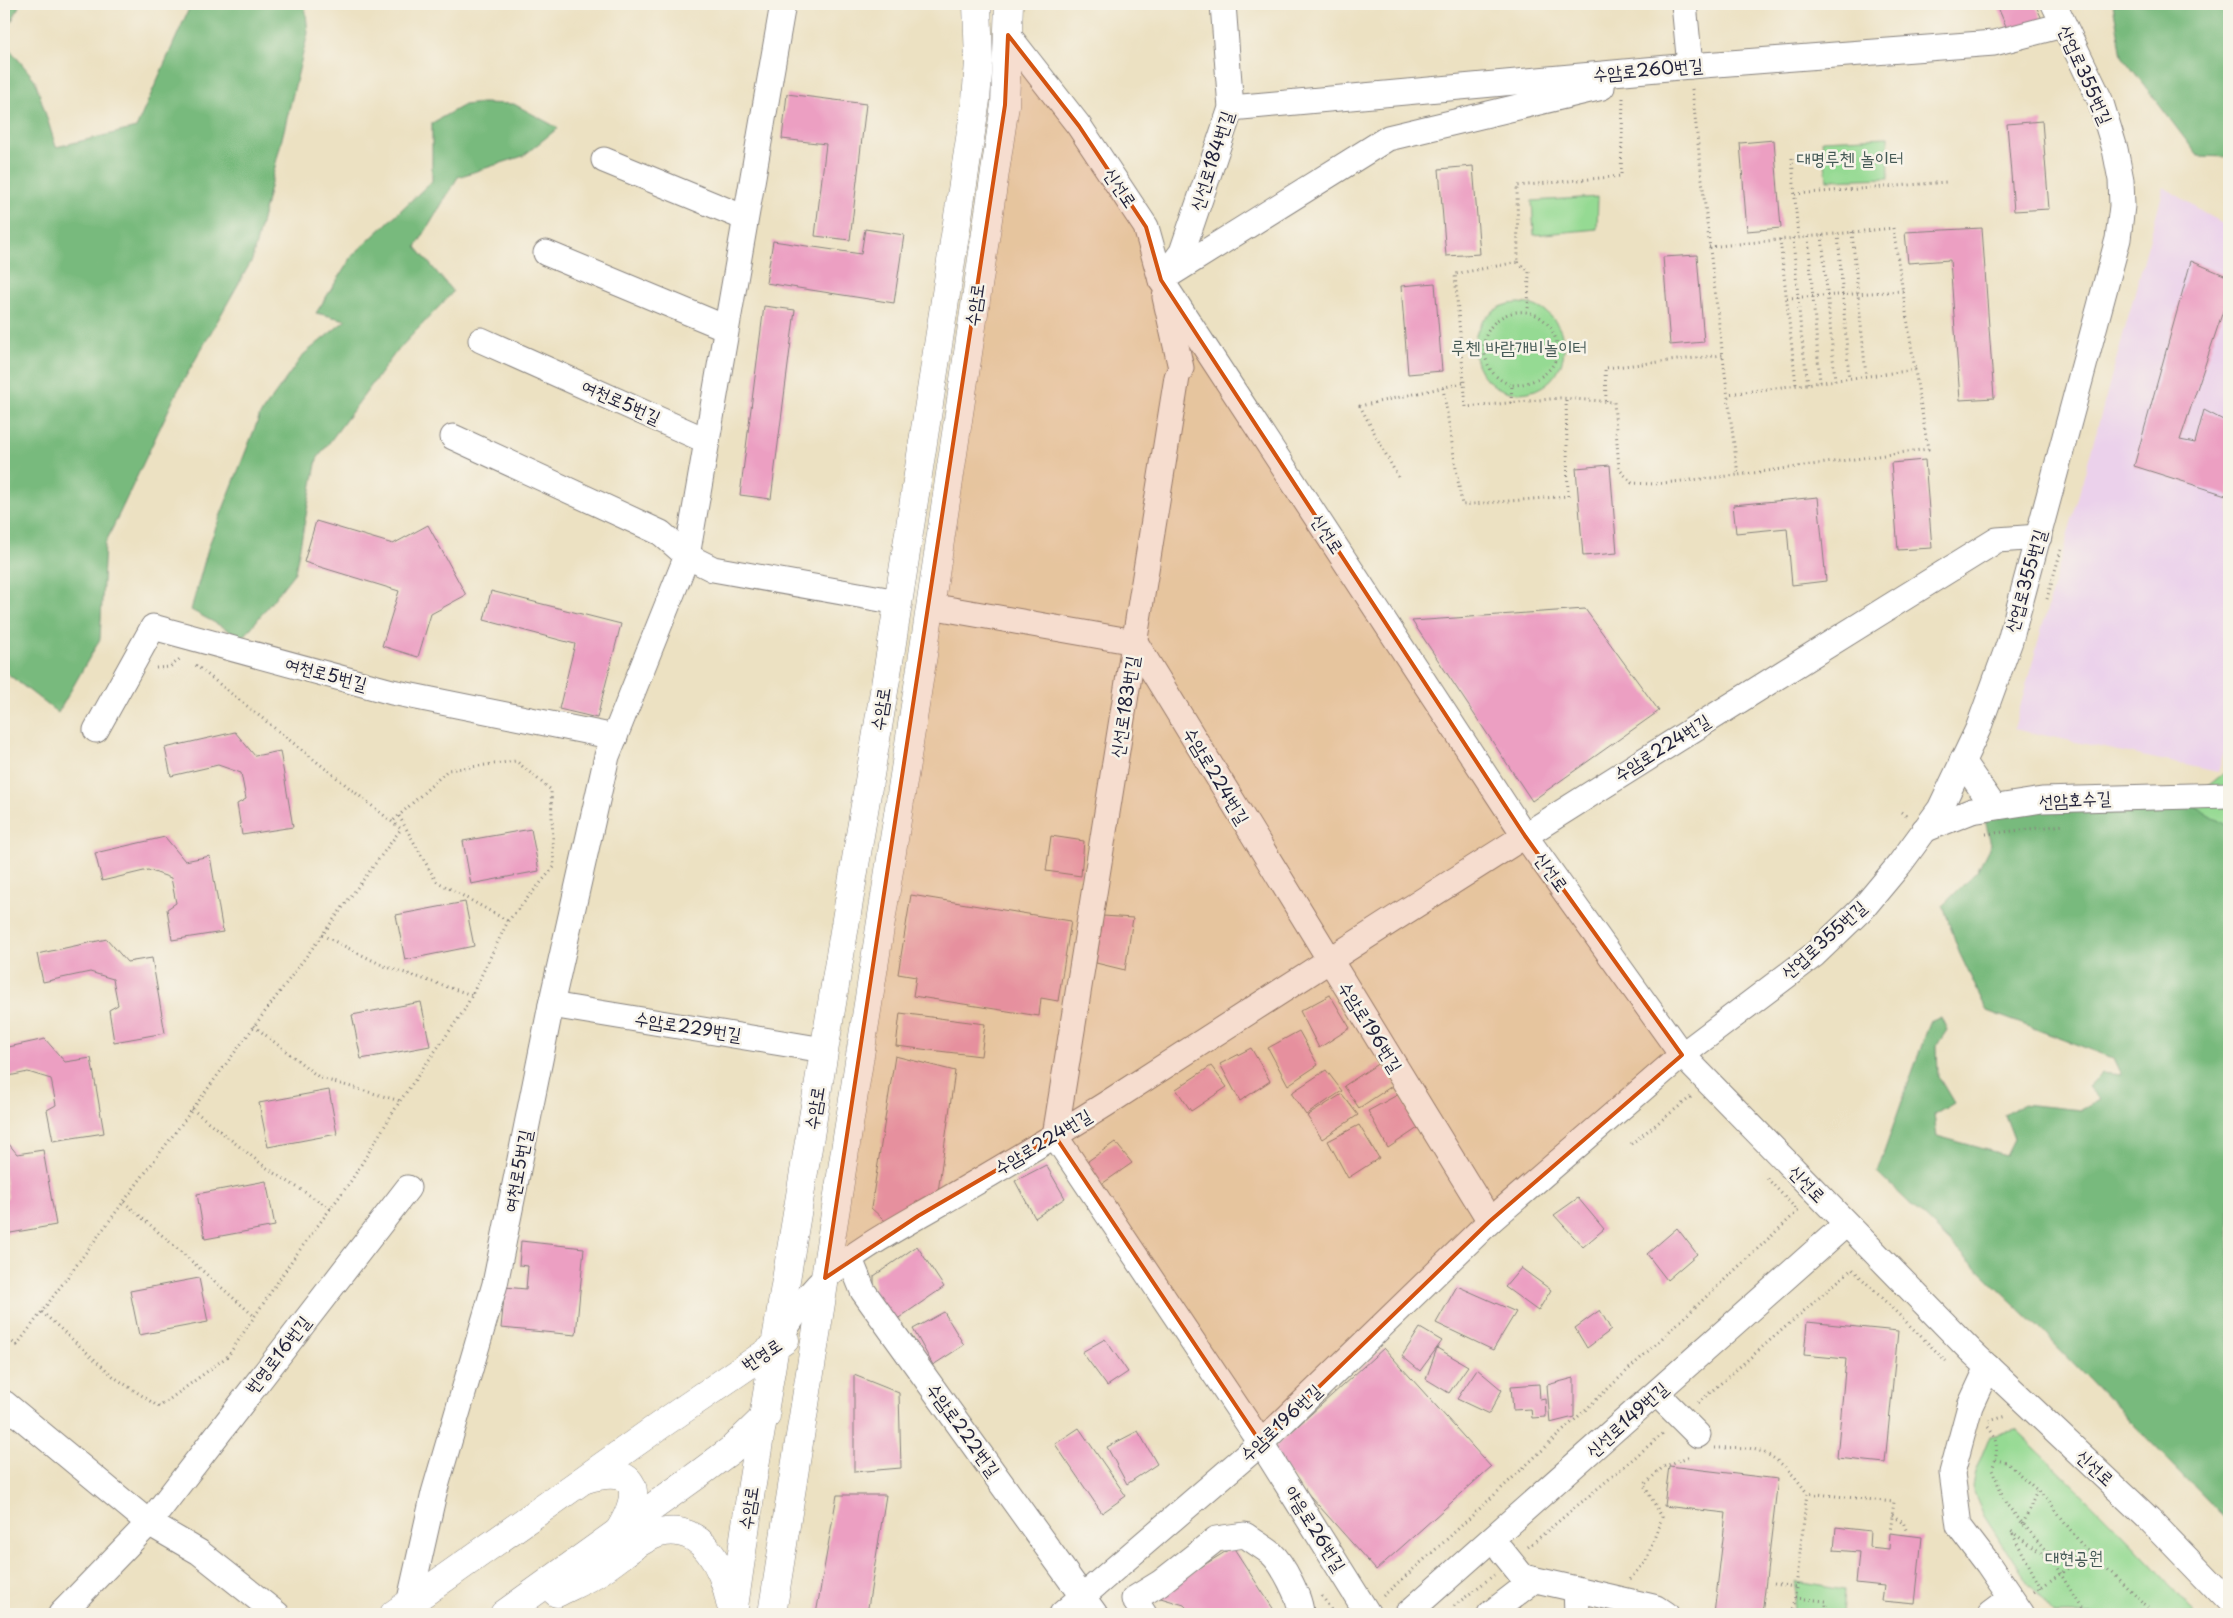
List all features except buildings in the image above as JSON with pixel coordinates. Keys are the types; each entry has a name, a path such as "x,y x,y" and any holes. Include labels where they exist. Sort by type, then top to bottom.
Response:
{"main road":[{"name":"수암로","path":"732,1614 898,602 976,100 979,62 976,4"},
{"path":"988,4 1008,35"},
{"name":"수암로","path":"772,1614 930,606 1005,106 1009,4"},
{"name":"번영로","path":"402,1609 776,1344 799,1336 816,1339 805,1362 788,1389 763,1420 731,1450 504,1614"},
{"path":"583,1480 614,1475 622,1477 632,1484 635,1495 633,1506 619,1532"},
{"path":"516,1614 598,1572 645,1540 668,1532 689,1535 708,1548 722,1572 732,1614"}],"street":[{"name":"여천로5번길","path":"402,1609 495,1284 551,1005 607,756 687,556 783,4"},
{"name":"신선로184번길","path":"1161,280 1182,252 1231,108 1223,4"},
{"path":"1161,280 1388,138 1690,66 1684,4"},
{"name":"수암로260번길","path":"1231,108 1690,66 1994,43 2058,14"},
{"name":"산업로355번길","path":"1682,1055 1814,955 1864,907 1899,865 1940,809 1978,729 2007,650 2118,239 2122,206 2121,180 2115,149 2100,100 2058,14"},
{"name":"신선로","path":"1008,35 1079,126 1146,227 1161,280 1525,836 1682,1055 1988,1367 2149,1519 2229,1602"},
{"path":"604,160 746,218"},
{"path":"546,253 726,328"},
{"name":"신선로183번길","path":"1055,1136 1177,377 1181,368 1161,280"},
{"name":"여천로5번길","path":"481,340 707,441"},
{"path":"452,437 660,533 687,556 713,569 898,602"},
{"path":"1998,540 2039,537"},
{"path":"1998,540 2028,575"},
{"name":"수암로224번길","path":"776,1344 799,1308 825,1278 850,1259 918,1216 1055,1136 1696,726 1998,540"},
{"path":"930,606 1135,642"},
{"name":"여천로5번길","path":"96,730 153,628 392,692 615,737"},
{"name":"수암로224번길","path":"1135,642 1329,960"},
{"path":"1962,761 1994,807"},
{"name":"선암호수길","path":"1924,830 1972,811 2042,800 2229,795"},
{"name":"수암로196번길","path":"1329,960 1490,1221"},
{"name":"수암로229번길","path":"551,1005 824,1050"},
{"name":"수암로196번길","path":"1062,1614 1090,1605 1262,1443 1490,1221 1682,1055"},
{"name":"야음로26번길","path":"1055,1136 1262,1443 1367,1612"},
{"name":"번영로16번길","path":"61,1614 149,1523 408,1188"},
{"name":"신선로149번길","path":"1407,1614 1685,1425 1850,1228"},
{"name":"수암로222번길","path":"850,1259 863,1291 1090,1605"},
{"path":"1988,1367 1970,1406 1952,1473 1959,1526 1988,1564 2022,1602 1991,1614"},
{"path":"4,1402 149,1523 199,1552 277,1614"},
{"path":"1441,1611 1506,1557 1626,1442 1685,1425"},
{"path":"1144,1614 1134,1599 1164,1579 1216,1539 1245,1535 1273,1554 1293,1586 1301,1608 1301,1614"},
{"path":"1506,1557 1523,1577 1657,1608 1666,1614"},
{"path":"1490,1614 1534,1580"},
{"path":"1576,1589 1577,1614"}],"path":[{"path":"1690,66 1709,247 1738,475"},
{"path":"1528,312 1529,272 1518,262 1517,186 1621,176 1624,82"},
{"path":"1792,158 1798,237"},
{"path":"1795,194 1947,182"},
{"path":"1518,262 1455,274 1466,407 1566,398 1614,402 1620,469 1632,483 1654,484 1738,475 1928,449 1894,228 1709,247"},
{"path":"1852,232 1866,376"},
{"path":"1838,234 1849,378"},
{"path":"1822,235 1835,380"},
{"path":"1808,236 1820,382"},
{"path":"1793,238 1797,298 1808,384"},
{"path":"1780,240 1796,385"},
{"path":"1787,298 1903,291"},
{"path":"1515,312 1528,312 1537,315 1550,326 1556,339 1557,355 1543,377 1531,383 1512,385 1499,379 1489,369 1485,356 1485,341 1490,328 1502,317 1515,312"},
{"path":"1606,401 1605,368 1723,355"},
{"path":"1728,394 1915,370"},
{"path":"1398,477 1360,406 1464,383"},
{"path":"1512,385 1512,403"},
{"path":"1443,388 1462,505 1568,496 1566,398"},
{"path":"2046,602 2053,584 2061,547"},
{"path":"4,1337 17,1345 401,829 191,661"},
{"path":"42,1312 114,1377 159,1407 228,1356 293,1259 352,1181 400,1100 465,1009 508,921 554,867 551,790 516,761 448,770 392,822"},
{"path":"399,816 436,881 508,921"},
{"path":"322,935 384,966 472,995"},
{"path":"254,1026 320,1078 400,1100"},
{"path":"1632,1144 1691,1097 1698,1104"},
{"path":"192,1109 264,1166 331,1209"},
{"path":"1367,1612 1798,1211 1764,1176"},
{"path":"124,1202 254,1316"},
{"path":"1441,1611 1506,1557 1685,1425 1852,1269 1948,1363"},
{"path":"1970,1406 1995,1435 1997,1455 1992,1468 2006,1504 2048,1553 2085,1614"},
{"path":"1685,1425 1768,1455 1797,1479 1807,1493 1793,1614"},
{"path":"1633,1576 1646,1561 1662,1517 1644,1484 1663,1467 1685,1425"},
{"path":"1995,1460 2006,1462 2049,1501 2081,1544 2155,1614"},
{"path":"2023,1524 2037,1491"},
{"path":"1807,1493 1894,1502 1890,1532"},
{"path":"1892,1515 1903,1522 1907,1532"},
{"path":"2041,1588 2011,1531 2055,1564"},
{"path":"2022,1602 2090,1553"},
{"path":"1774,1584 1796,1587"},
{"path":"1795,1598 1826,1601 1826,1614"}],"highlighted area":[{"path":"1008,35 1079,126 1146,227 1161,280 1525,836 1682,1055 1490,1221 1261,1443 1055,1136 918,1216 825,1278 1005,105"}],"shaded area":[{"path":"2164,187 2229,228 2229,737 2218,772 2014,729"}],"green space":[{"path":"4,4 20,4 4,37"},
{"path":"191,4 305,4 308,33 252,260 177,392 105,544 100,639 58,713 4,671 4,42 35,80 56,147 136,128"},
{"path":"2113,4 2229,4 2229,157 2198,156 2122,56"},
{"path":"482,103 514,104 558,128 523,156 458,177 416,247 453,292 396,352 317,459 295,572 243,638 191,610 209,545 260,415 303,355 346,320 316,313 353,255 432,181 432,123 464,105"},
{"name":"대명루첸 놀이터","path":"1888,137 1889,178 1827,180 1822,140"},
{"path":"1598,197 1597,229 1534,235 1532,201"},
{"name":"루첸 바람개비놀이터","path":"1519,303 1536,306 1551,316 1561,331 1564,348 1561,365 1551,380 1536,390 1519,393 1502,390 1487,380 1477,365 1474,348 1477,331 1487,316 1502,306"},
{"path":"2229,769 2229,834 2188,802"},
{"path":"2188,802 2229,827 2229,1522 2039,1328 1877,1172 1930,1022 1941,1017 1947,1030 1937,1045 1938,1076 1954,1103 1934,1115 1937,1136 2006,1155 2014,1139 2005,1115 2022,1104 2081,1110 2100,1100 2088,1087 2102,1073 2121,1075 2113,1058 1987,1011 1959,952 1943,905 1977,871 1991,844 1983,812"},
{"name":"대현공원","path":"2016,1430 2153,1566 2196,1614 2054,1614 2021,1573 1984,1516 1972,1487 1975,1472 1990,1435"},
{"path":"1796,1582 1844,1590 1842,1614 1793,1614"}]}
